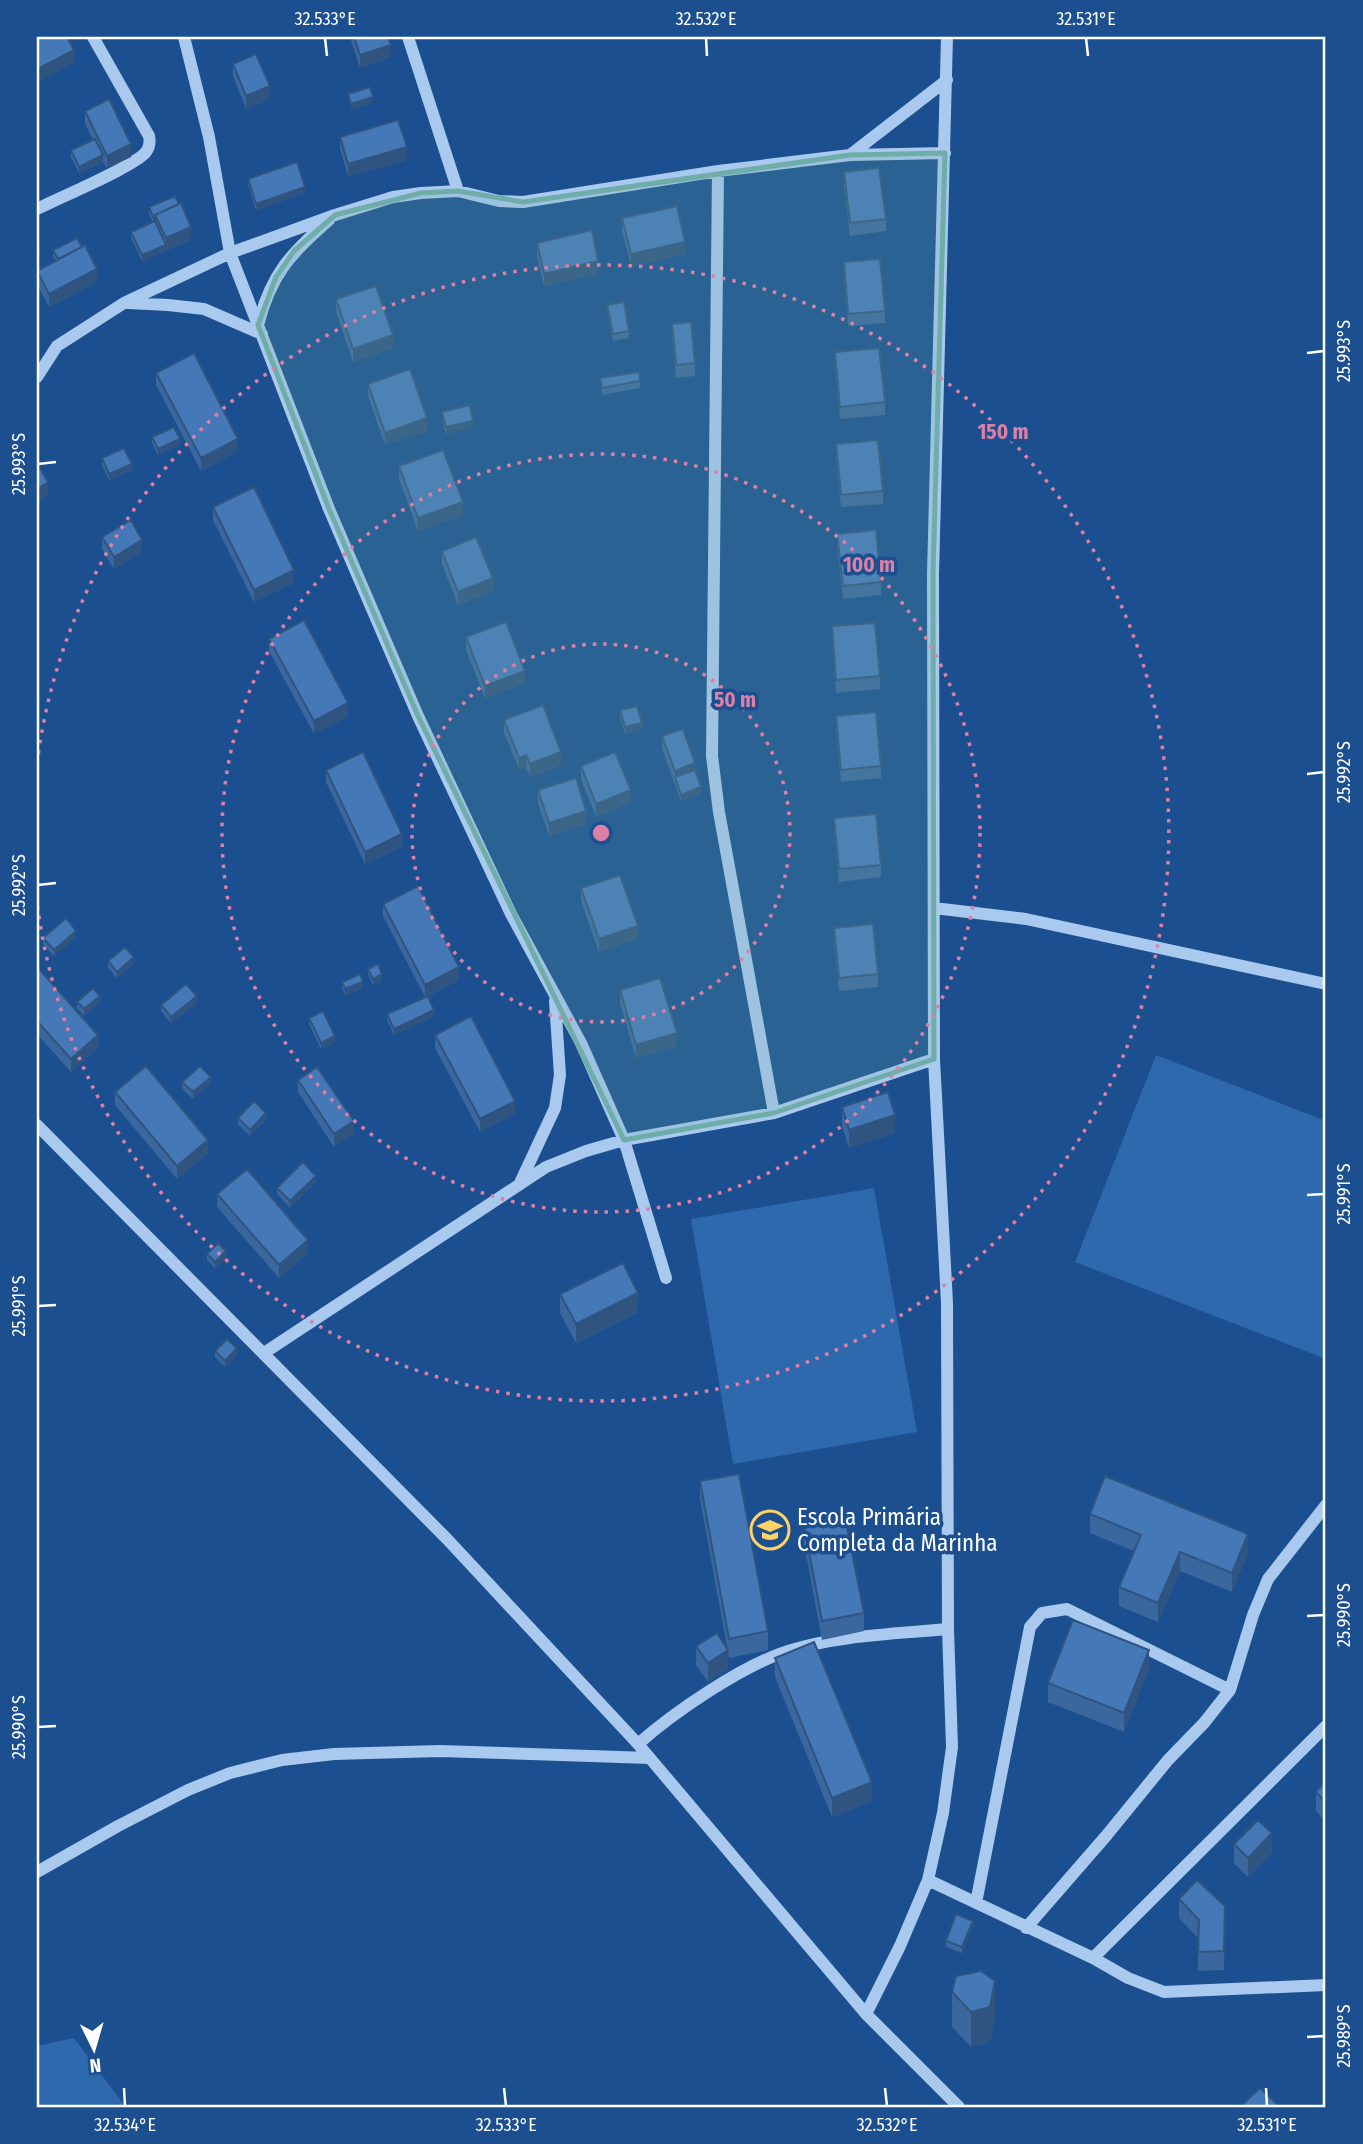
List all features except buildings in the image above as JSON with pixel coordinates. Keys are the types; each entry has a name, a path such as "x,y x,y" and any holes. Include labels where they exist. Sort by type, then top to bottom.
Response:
{"street":[{"path":"37,209 147,152 149,136 93,37"},
{"path":"184,37 209,137 230,253 329,509 418,716 510,914 581,1043 624,1140 666,1278"},
{"path":"408,37 458,191"},
{"path":"866,2014 900,1946 928,1880 943,1813 952,1747 948,1629 947,1303 934,1059 933,574 947,37"},
{"path":"850,155 947,80"},
{"path":"39,368 57,346 124,303 230,253 393,197 458,191 499,201 523,202 850,155 945,153"},
{"path":"718,172 712,743 714,784 774,1113"},
{"path":"260,329 263,306 276,277 294,251 335,215"},
{"path":"124,303 204,310 260,329"},
{"path":"934,908 1026,919 1326,984"},
{"path":"519,1185 555,1108 560,1075 555,996"},
{"path":"264,1353 546,1167 624,1140 774,1113 934,1059"},
{"path":"37,1125 447,1539 638,1744 866,2014 959,2107"},
{"path":"1026,1928 1230,1690 1253,1615 1268,1579 1326,1505"},
{"path":"976,1903 1030,1627 1042,1613 1067,1609 1230,1690"},
{"path":"638,1744 666,1720 744,1671 787,1651 833,1640 948,1629"},
{"path":"1093,1958 1326,1726"},
{"path":"37,1872 188,1790 230,1773 282,1760 334,1754 440,1751 650,1758"},
{"path":"928,1880 1093,1958 1128,1978 1164,1992 1326,1984"}],"highlighted area":[{"path":"945,153 933,574 934,1059 774,1113 624,1140 418,716 329,509 258,325 276,277 294,251 335,215 421,193 458,191 523,202 850,155"}],"shaded area":[{"path":"1156,1055 1326,1121 1326,1359 1075,1262"},
{"path":"874,1188 917,1432 733,1464 691,1219"},
{"path":"74,2038 125,2106 144,2107 37,2107 37,2046"}],"place":[{"name":"Escola Primária Completa da Marinha","path":"770,1530"}]}
